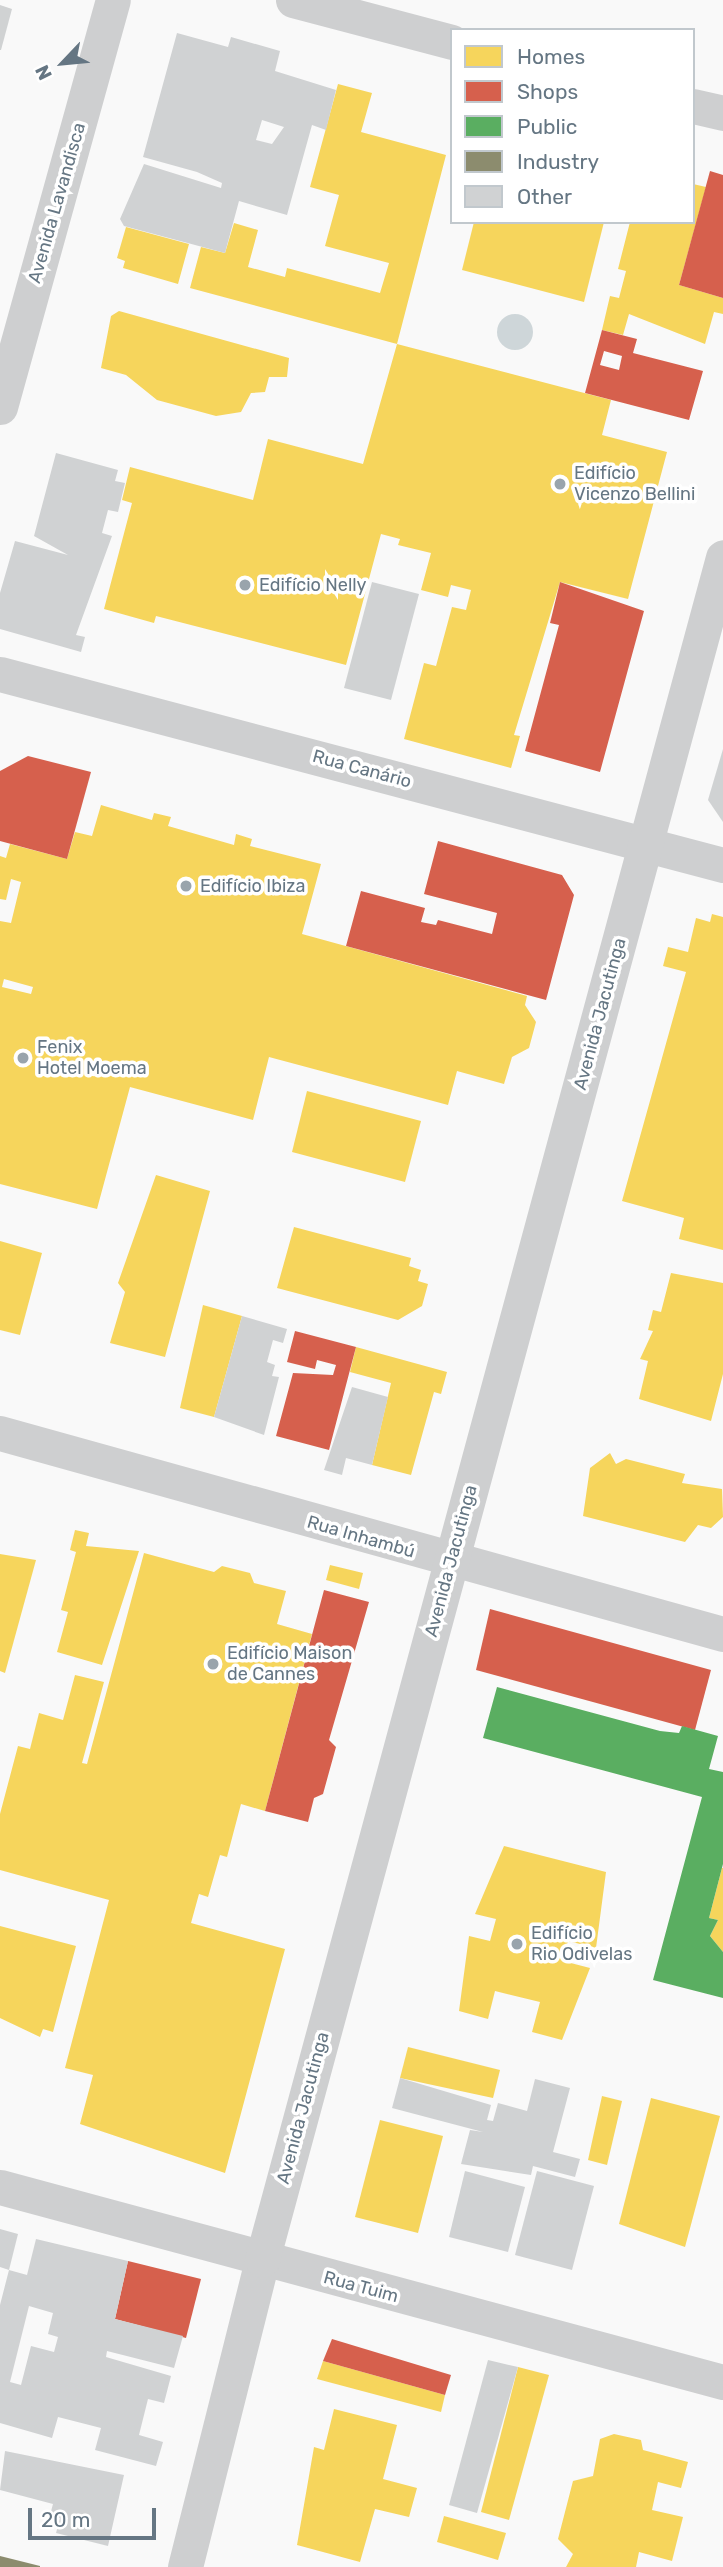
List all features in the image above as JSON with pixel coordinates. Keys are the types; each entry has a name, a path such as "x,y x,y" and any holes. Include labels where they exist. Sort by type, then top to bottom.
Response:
{"street":[{"name":"Avenida Lavandisca","path":"0,407 113,0"},
{"path":"293,0 450,41"},
{"path":"695,106 723,113"},
{"name":"Avenida Jacutinga","path":"185,2567 262,2260 723,557"},
{"name":"Rua Canário","path":"0,674 723,865"},
{"name":"Rua Inhambú","path":"0,1433 451,1563 723,1634"},
{"name":"Rua Tuim","path":"0,2187 262,2260 723,2382"}],"shaded area":[{"path":"515,314 528,319 533,332 528,345 515,350 502,345 497,332 502,319"}],"building: Homes":[{"path":"338,84 372,93 361,132 446,155 397,344 190,288 201,247 225,253 234,223 258,230 248,267 285,277 287,268 380,293 389,263 325,246 339,195 310,187"},
{"path":"695,184 706,187 679,285 723,298 723,314 714,312 705,344 629,314 623,335 602,330 610,296 619,298 626,271 618,269 629,224 695,224"},
{"path":"474,224 604,224 584,302 462,270"},
{"path":"126,227 189,244 178,284 123,268 125,261 117,258"},
{"path":"119,311 289,358 287,377 269,377 265,392 251,393 241,412 216,416 157,400 126,375 101,368 111,316"},
{"path":"397,344 611,400 602,435 667,452 628,599 560,582 514,735 520,736 511,768 404,739 424,663 436,666 452,607 466,610 471,590 451,585 448,597 421,590 431,553 398,545 400,539 381,534 346,665 156,616 154,623 104,609 132,503 122,500 130,467 253,500 268,439 363,464"},
{"path":"101,805 152,820 154,813 171,817 168,826 234,845 236,834 252,839 250,846 321,864 302,934 527,996 525,1005 536,1022 529,1048 512,1057 504,1084 457,1071 448,1105 269,1057 253,1120 130,1087 97,1209 0,1184 0,921 11,923 21,882 11,879 6,900 0,899 0,856 6,858 10,844 67,859 75,832 92,836","holes":["4,979 33,987 31,994 2,987"]},
{"path":"712,914 723,917 723,1250 679,1239 684,1218 622,1201 686,972 663,966 668,947 688,952 696,918 710,922"},
{"path":"307,1091 421,1121 405,1182 292,1152"},
{"path":"156,1175 210,1191 165,1357 110,1343 125,1292 118,1283"},
{"path":"294,1227 411,1258 409,1266 421,1270 418,1281 428,1284 422,1306 398,1320 277,1288"},
{"path":"0,1241 42,1253 20,1335 0,1330"},
{"path":"671,1273 723,1283 723,1374 711,1421 639,1399 648,1361 640,1359 653,1331 648,1330 653,1310 661,1312"},
{"path":"203,1305 242,1316 214,1417 180,1408"},
{"path":"356,1347 447,1372 441,1394 434,1392 411,1475 372,1465 391,1383 350,1372"},
{"path":"610,1453 616,1464 626,1459 685,1474 682,1483 722,1489 723,1517 711,1528 698,1525 685,1542 583,1516 590,1468"},
{"path":"75,1530 89,1533 86,1546 139,1551 102,1665 57,1652 68,1612 61,1610 76,1552 70,1550"},
{"path":"144,1553 214,1572 222,1566 250,1573 254,1583 286,1591 277,1624 312,1634 265,1811 241,1804 227,1857 220,1855 208,1897 199,1894 191,1923 285,1949 225,2173 80,2124 93,2075 65,2068 109,1900 0,1870 0,1814 18,1746 30,1749 39,1713 63,1720 75,1675 104,1682 82,1763 87,1764"},
{"path":"0,1554 36,1560 5,1673 0,1671"},
{"path":"330,1565 363,1573 359,1589 326,1580"},
{"name":"Edifício Rio Odivelas","path":"504,1846 606,1872 596,1948 568,1941 563,1961 590,1968 562,2040 532,2032 540,2002 495,1991 488,2019 459,2011 469,1936 490,1941 496,1919 475,1914"},
{"path":"722,1868 723,1952 710,1936 718,1920 709,1918"},
{"path":"0,1926 76,1946 53,2032 43,2029 40,2037 0,2018"},
{"path":"408,2047 500,2070 493,2098 400,2078"},
{"path":"602,2096 622,2101 607,2165 588,2160"},
{"path":"651,2098 720,2116 685,2247 619,2224"},
{"path":"380,2120 443,2136 418,2233 355,2217"},
{"path":"323,2361 445,2395 441,2412 317,2379"},
{"path":"518,2367 549,2375 509,2520 481,2512"},
{"path":"334,2409 397,2425 383,2479 417,2488 409,2517 375,2509 360,2562 297,2545 314,2447 324,2450"},
{"path":"614,2434 641,2440 643,2450 688,2462 681,2488 658,2482 652,2510 683,2517 672,2561 639,2552 636,2567 566,2567 573,2554 558,2539 573,2481 593,2476 600,2439"},
{"path":"444,2516 506,2533 498,2560 437,2542"}],"building: Shops":[{"path":"710,171 723,175 723,298 679,285"},
{"path":"602,330 637,339 633,353 703,371 689,420 585,393","holes":["604,351 622,356 619,370 600,365"]},
{"path":"560,582 644,611 600,772 525,751 559,625 550,623"},
{"path":"28,756 91,772 67,859 0,841 0,771"},
{"path":"438,841 562,875 574,895 546,1000 346,946 361,891 425,908 421,922 436,925 438,920 492,934 497,913 424,894"},
{"path":"295,1331 356,1347 329,1450 276,1436 293,1373 333,1375 336,1365 317,1360 315,1369 287,1362"},
{"path":"324,1590 369,1602 329,1740 336,1747 323,1794 314,1798 308,1822 265,1811"},
{"path":"490,1609 711,1670 695,1730 476,1670"},
{"path":"128,2261 201,2279 186,2338 115,2319"},
{"path":"332,2339 451,2375 445,2395 323,2361"}],"building: Public":[{"path":"497,1687 660,1731 679,1733 682,1726 718,1736 709,1769 723,1772 723,1864 709,1918 718,1920 710,1936 723,1952 723,1998 653,1980 702,1797 483,1738"}],"building: Industry":[{"path":"0,2556 40,2566 40,2567 0,2567"}],"building: Other":[{"path":"0,5 12,9 1,50 0,50"},
{"path":"177,33 228,47 231,37 280,51 275,71 336,90 326,130 312,125 287,215 239,201 225,253 124,226 120,219 144,164 221,188 222,183 197,172 143,157","holes":["262,120 284,127 272,144 256,140"]},
{"path":"56,453 118,470 115,481 125,483 118,512 108,510 102,533 112,536 76,635 85,637 81,652 0,629 0,593 15,541 68,555 34,536"},
{"path":"372,582 419,594 391,700 344,688"},
{"path":"723,749 723,822 708,800"},
{"path":"242,1316 287,1329 283,1343 273,1340 267,1362 275,1365 272,1376 279,1377 264,1435 214,1417"},
{"path":"352,1387 388,1397 372,1465 346,1458 342,1475 324,1470"},
{"path":"400,2078 491,2105 487,2120 493,2121 498,2103 527,2111 535,2079 570,2088 553,2152 580,2159 575,2177 533,2166 531,2175 461,2164 470,2130 483,2132 392,2108"},
{"path":"465,2171 525,2187 508,2252 449,2237"},
{"path":"537,2171 594,2186 572,2270 515,2255"},
{"path":"0,2229 18,2234 9,2270 0,2267"},
{"path":"36,2239 128,2261 115,2319 183,2336 174,2368 107,2351 106,2357 171,2376 164,2403 148,2399 139,2435 163,2442 156,2466 95,2450 101,2428 58,2417 52,2438 0,2423 0,2305 9,2270 27,2275","holes":["29,2306 53,2313 48,2334 58,2337 54,2352 31,2346 21,2385 10,2382"]},
{"path":"488,2360 518,2367 477,2513 449,2505"},
{"path":"5,2451 124,2475 108,2546 56,2533 60,2518 50,2515 53,2504 0,2490"}],"place":[{"name":"Edifício Vicenzo Bellini","path":"560,484"},
{"name":"Edifício Nelly","path":"245,585"},
{"name":"Edifício Ibiza","path":"186,886"},
{"name":"Fenix Hotel Moema","path":"23,1058"},
{"name":"Edifício Maison de Cannes","path":"213,1664"},
{"name":"Edifício Rio Odivelas","path":"517,1944"}]}
